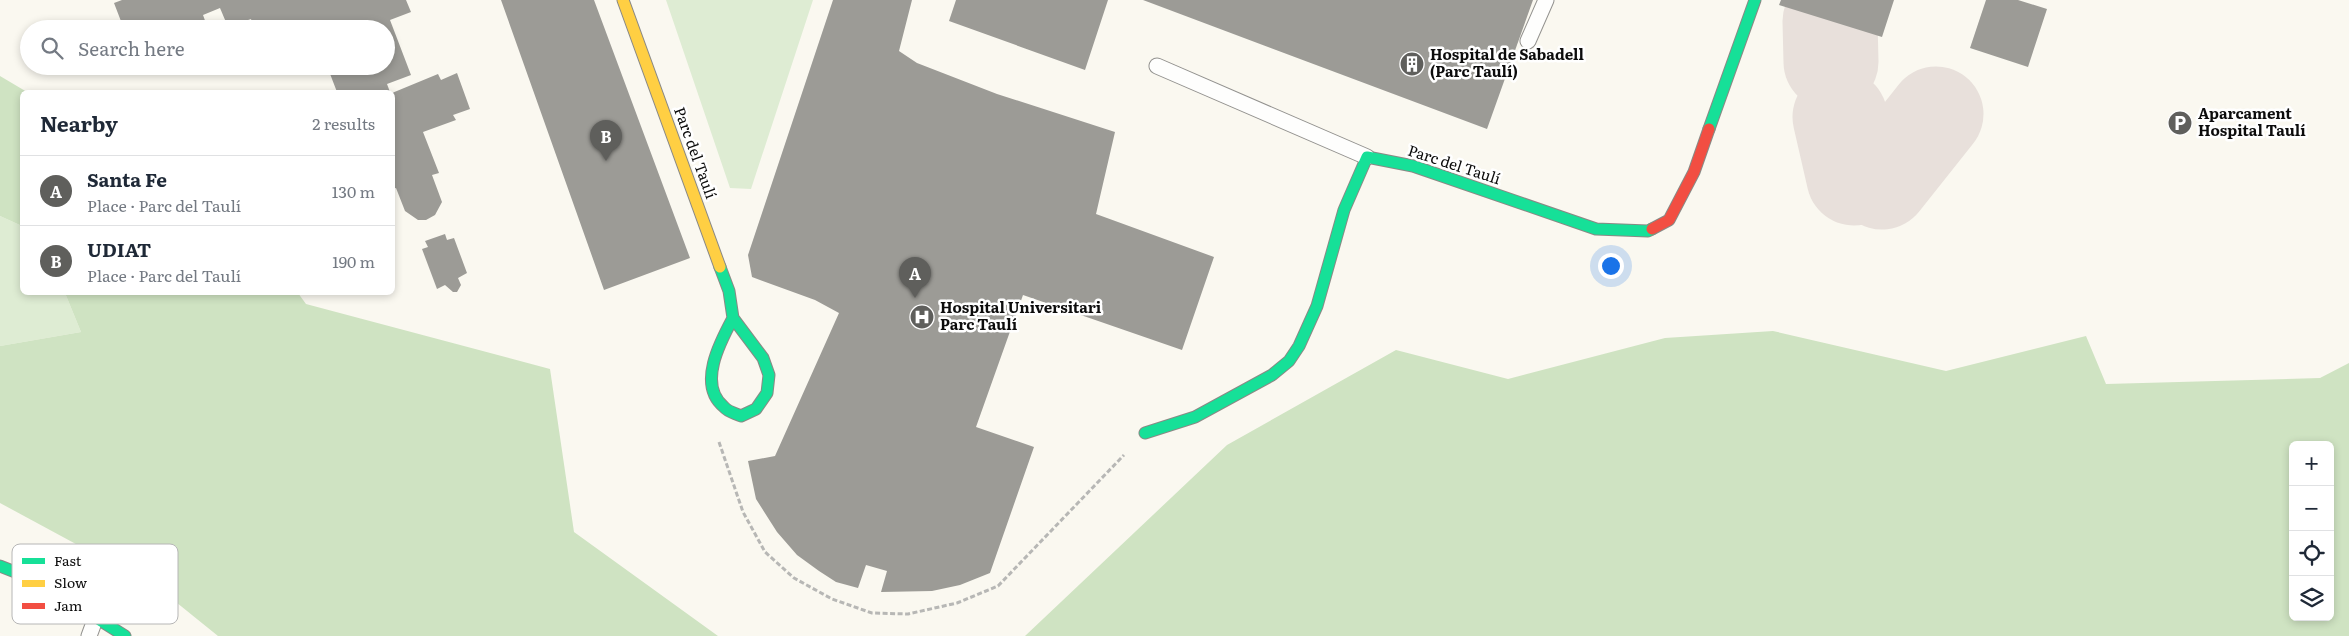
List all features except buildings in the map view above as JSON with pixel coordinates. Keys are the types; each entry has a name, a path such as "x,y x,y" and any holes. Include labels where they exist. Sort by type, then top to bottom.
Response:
{"street":[{"name":"Parc del Taulí","path":"623,0 729,291 733,318 763,358 769,375 767,393 756,409 741,416 723,407"},
{"name":"Parc del Taulí","path":"1367,157 1413,166 1596,229 1648,231 1669,220 1694,172 1756,0"},
{"path":"1146,433 1195,417 1272,375 1289,361 1299,346 1317,306 1344,210 1367,157"},
{"path":"723,407 716,399 711,382 718,346 733,318"},
{"path":"0,566 12,571"},
{"path":"108,624 125,636"}],"lane":[{"path":"1528,41 1546,0"},
{"path":"1157,66 1367,157"},
{"path":"89,636 93,624"}],"path":[{"path":"723,407 719,443 743,512 765,552 794,578 832,599 872,613 908,614 957,603 998,586 1146,433"}],"green space":[{"path":"666,0 813,0 751,189 730,188"},
{"path":"0,76 24,90 20,90 20,225 0,216"},
{"path":"0,216 20,225 20,295 66,295 81,332 0,346"},
{"path":"66,295 299,295 306,304 550,369 574,532 718,636 218,636 178,604 178,544 76,544 0,503 0,346 81,332"},
{"path":"1773,331 1946,371 2086,336 2106,384 2320,378 2349,363 2349,636 1025,636 1227,445 1396,350 1508,379 1665,338"}],"taxiway":[{"path":"1830,21 1831,62"},
{"path":"1882,182 1936,114"},
{"path":"1840,117 1854,178"}],"traffic: fast":[{"path":"1709,129 1755,0"},
{"path":"1145,433 1195,417 1272,375 1289,361 1299,346 1317,306 1344,210 1367,157 1413,166 1596,229 1648,231 1652,229"},
{"path":"720,267 729,291 733,318 763,358 769,375 767,393 756,409 741,416 726,409 716,398 712,387 712,376 717,351 733,318"},
{"path":"0,566 12,571"},
{"path":"106,624 125,636"}],"traffic: slow":[{"path":"623,0 720,267"}],"traffic: jam":[{"path":"1652,229 1669,220 1694,172 1709,129"}],"place":[{"name":"Hospital de Sabadell (Parc Taulí)","path":"1412,64"},
{"name":"Aparcament Hospital Taulí","path":"2180,123"},
{"name":"UDIAT","path":"606,161"},
{"name":"Santa Fe","path":"915,298"},
{"name":"Hospital Universitari Parc Taulí","path":"922,317"}]}
